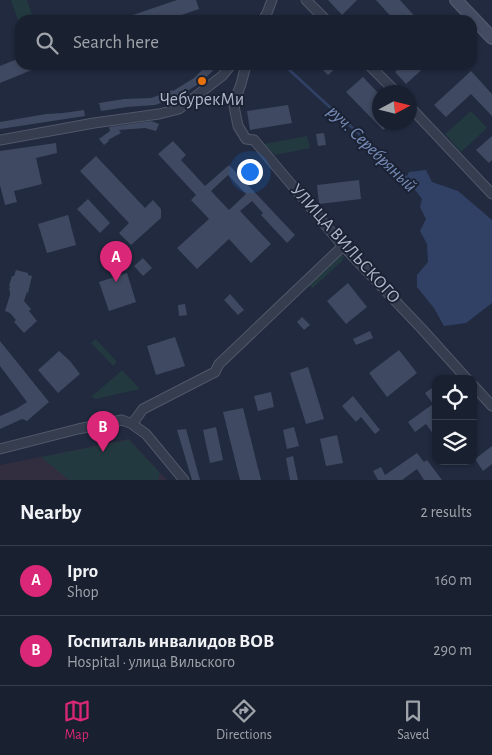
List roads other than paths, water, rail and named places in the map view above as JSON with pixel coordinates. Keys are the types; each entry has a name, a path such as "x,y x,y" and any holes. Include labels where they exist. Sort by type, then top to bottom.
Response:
{"main road":[{"path":"456,0 470,15"},
{"path":"477,22 492,38"}],"street":[{"path":"266,15 272,0"},
{"path":"306,0 321,15"},
{"path":"0,140 94,123 160,114 179,109 227,70"},
{"name":"УЛИЦА ВИЛЬСКОГО","path":"245,70 234,100 234,106 238,126 246,139 254,140 342,246 463,375"},
{"path":"374,70 389,85"},
{"path":"417,114 492,194"},
{"path":"132,424 143,408 215,372 219,364 342,246"},
{"path":"477,389 492,406"},
{"path":"0,449 107,422 122,420 132,424 146,434 184,480"}],"water":[{"path":"426,170 432,182 458,191 492,220 492,303 466,323 444,326 434,308 417,287 417,275 428,262 427,244 420,231 426,219 420,207 422,199 406,178 409,172"}],"waterway":[{"name":"руч. Серебряный","path":"289,70 408,179"}],"place":[{"name":"ЧебурекМи","path":"202,81"},
{"name":"Ipro","path":"116,282"},
{"name":"Госпиталь инвалидов ВОВ","path":"103,452"}]}
